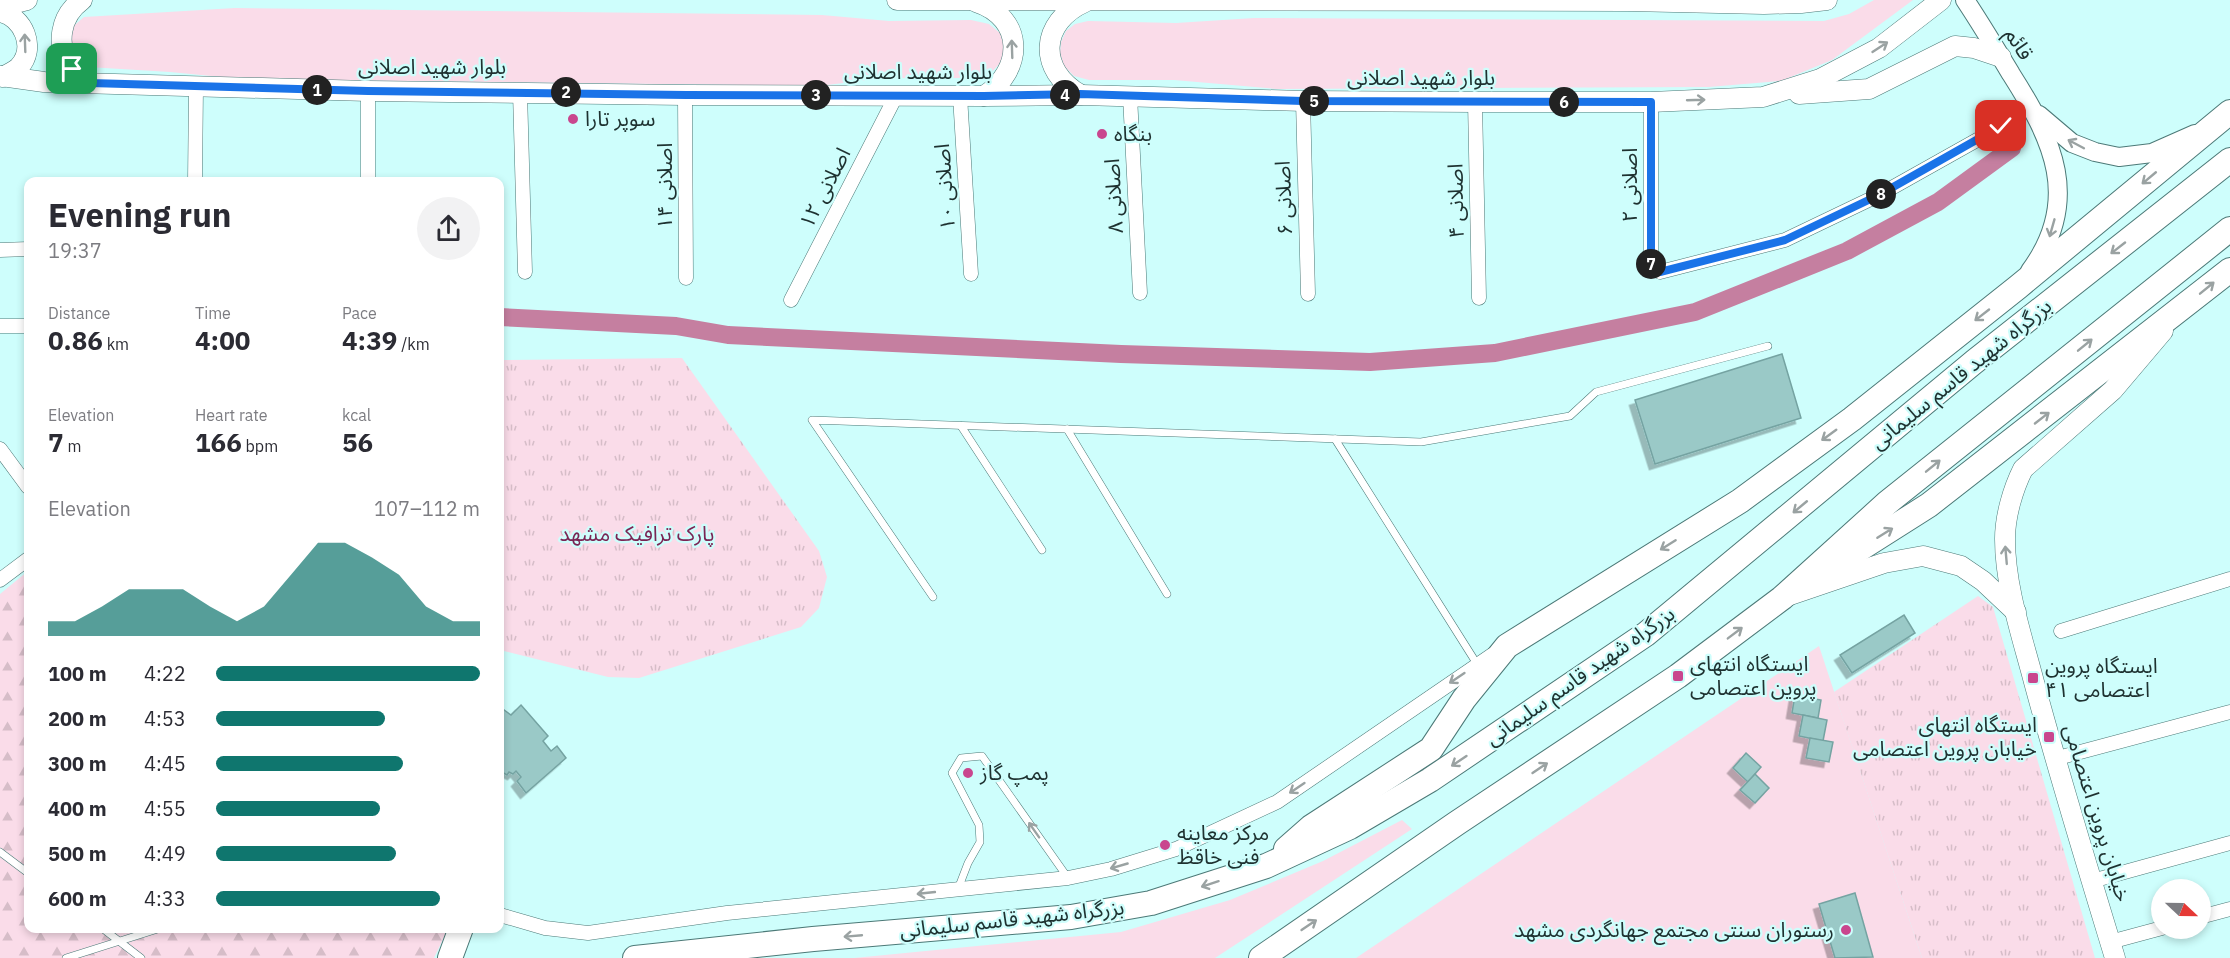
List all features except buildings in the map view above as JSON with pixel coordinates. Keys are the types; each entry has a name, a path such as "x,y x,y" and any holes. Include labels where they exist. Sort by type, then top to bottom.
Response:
{"highway":[{"path":"1266,866 1311,826 1431,749 1464,699 1507,646 1740,501 1852,419 2018,287 2230,112"},
{"name":"بزرگراه شهید قاسم سلیمانی","path":"813,939 1071,917 1151,903 1266,866 1350,827 1430,780 1646,634 1974,362 2230,160"},
{"path":"1782,598 1887,502 2230,229"},
{"path":"1261,958 1457,823 1678,676 1782,598 1929,505 2230,270"},
{"path":"450,958 459,933"},
{"path":"635,958 813,939"},
{"path":"750,958 813,939"}],"main road":[{"path":"0,10 27,0"},
{"path":"82,0 72,8 62,27 62,50 72,69 90,83"},
{"path":"897,0 1628,1 1764,4 1827,0"},
{"path":"972,0 987,5 999,15 1009,28 1013,44 1013,60 1007,75 998,87 984,96"},
{"name":"بلوار شهید اصلانی","path":"1763,97 1820,80 1879,48 1941,0"},
{"path":"1080,94 1067,87 1057,76 1051,62 1049,46 1052,32 1060,18 1071,8 1085,2"},
{"path":"0,10 10,14 24,28 28,48 20,66 2,77"},
{"name":"بلوار شهید اصلانی","path":"2,77 44,82 368,91 896,96 1080,94 1303,101 1651,102 1763,97 1869,88 1955,46 1974,48 2001,57"},
{"name":"خیابان پروین اعتصامی","path":"2112,950 2054,759 2016,612 2006,559 2005,536 2014,487 2023,469 2113,390 2184,306"},
{"path":"1782,598 1884,563 1923,556 1961,566 1983,581 2016,612"}],"street":[{"name":"قائم","path":"1965,0 2035,112"},
{"path":"195,177 196,87"},
{"path":"368,91 368,177"},
{"path":"520,92 525,272"},
{"name":"اصلانی ۱۴","path":"686,95 686,278"},
{"name":"اصلانی ۱۲","path":"791,300 896,96"},
{"name":"اصلانی ۱۰","path":"960,96 971,274"},
{"name":"اصلانی ۸","path":"1130,96 1140,293"},
{"name":"اصلانی ۶","path":"1303,101 1308,294"},
{"name":"اصلانی ۴","path":"1475,102 1479,298"},
{"name":"اصلانی ۲","path":"1651,102 1651,268 1666,272 1785,240 1879,195 2001,126"},
{"path":"2035,112 2072,143 2095,152 2119,156 2152,153 2210,127"},
{"path":"2018,287 2042,254 2054,227 2058,188 2055,161 2035,112"},
{"path":"0,250 24,249"},
{"path":"0,326 24,326"},
{"path":"0,449 24,482"},
{"path":"0,580 24,562"},
{"path":"2061,632 2230,579"},
{"path":"504,916 545,928 588,933 727,913 1068,878 1111,869 1176,849 1276,802 1477,664 1507,646"},
{"path":"2054,759 2230,712"},
{"path":"2092,881 2230,843"},
{"path":"2211,914 2230,909"},
{"path":"2112,950 2151,933"}],"lane":[{"path":"933,597 812,420 1421,442 1570,416 1596,392 1768,346"},
{"path":"961,426 1042,550"},
{"path":"1067,429 1167,594"},
{"path":"1335,439 1477,664"},
{"path":"958,890 968,863 980,842 979,825 952,773 962,758 982,756 1068,878"},
{"path":"0,852 24,870"},
{"path":"109,933 141,958"},
{"path":"66,958 145,933"}],"green space":[{"path":"1874,0 1913,0 1832,60 1781,81 1709,87 1277,89 1174,80 1089,80 1074,76 1064,66 1060,53 1061,42 1066,31 1075,24 1088,21 1176,23 1254,18 1824,21 1849,14"},
{"path":"235,8 822,15 889,21 971,20 989,24 1000,33 1005,48 1001,62 990,74 973,78 884,78 819,86 242,79 88,67 74,60 70,29 84,17"},
{"name":"پارک ترافیک مشهد","path":"682,358 819,551 827,577 819,608 801,627 639,678 608,677 504,651 504,360"},
{"path":"24,574 24,933 446,933 434,958 0,958 0,594"},
{"path":"1978,596 1993,607 2095,958 1922,958 1834,692"},
{"path":"1819,646 1922,958 1356,958"},
{"path":"1402,820 1412,829 1215,958 854,958 1121,932 1230,900 1323,861"}],"waterway":[{"path":"504,317 676,326 728,335 1121,354 1370,362 1495,353 1695,312 1847,251 1938,202 2012,148"}],"place":[{"name":"سوپر تارا","path":"573,119"},
{"name":"بنگاه","path":"1102,134"},
{"name":"ایستگاه انتهای پروین اعتصامی","path":"1678,676"},
{"name":"ایستگاه پروین اعتصامی ۴۱","path":"2033,678"},
{"name":"ایستگاه انتهای خیابان پروین اعتصامی","path":"2049,737"},
{"name":"پمپ گاز","path":"968,773"},
{"name":"مرکز معاینه فنی خاقظ","path":"1165,845"},
{"name":"رستوران سنتی مجتمع جهانگردی مشهد","path":"1846,930"}],"route":[{"path":"72,69 90,83 368,91 686,95 1080,94 1303,101 1651,102 1651,268 1660,272 1785,240 1879,195 2001,126"}]}
